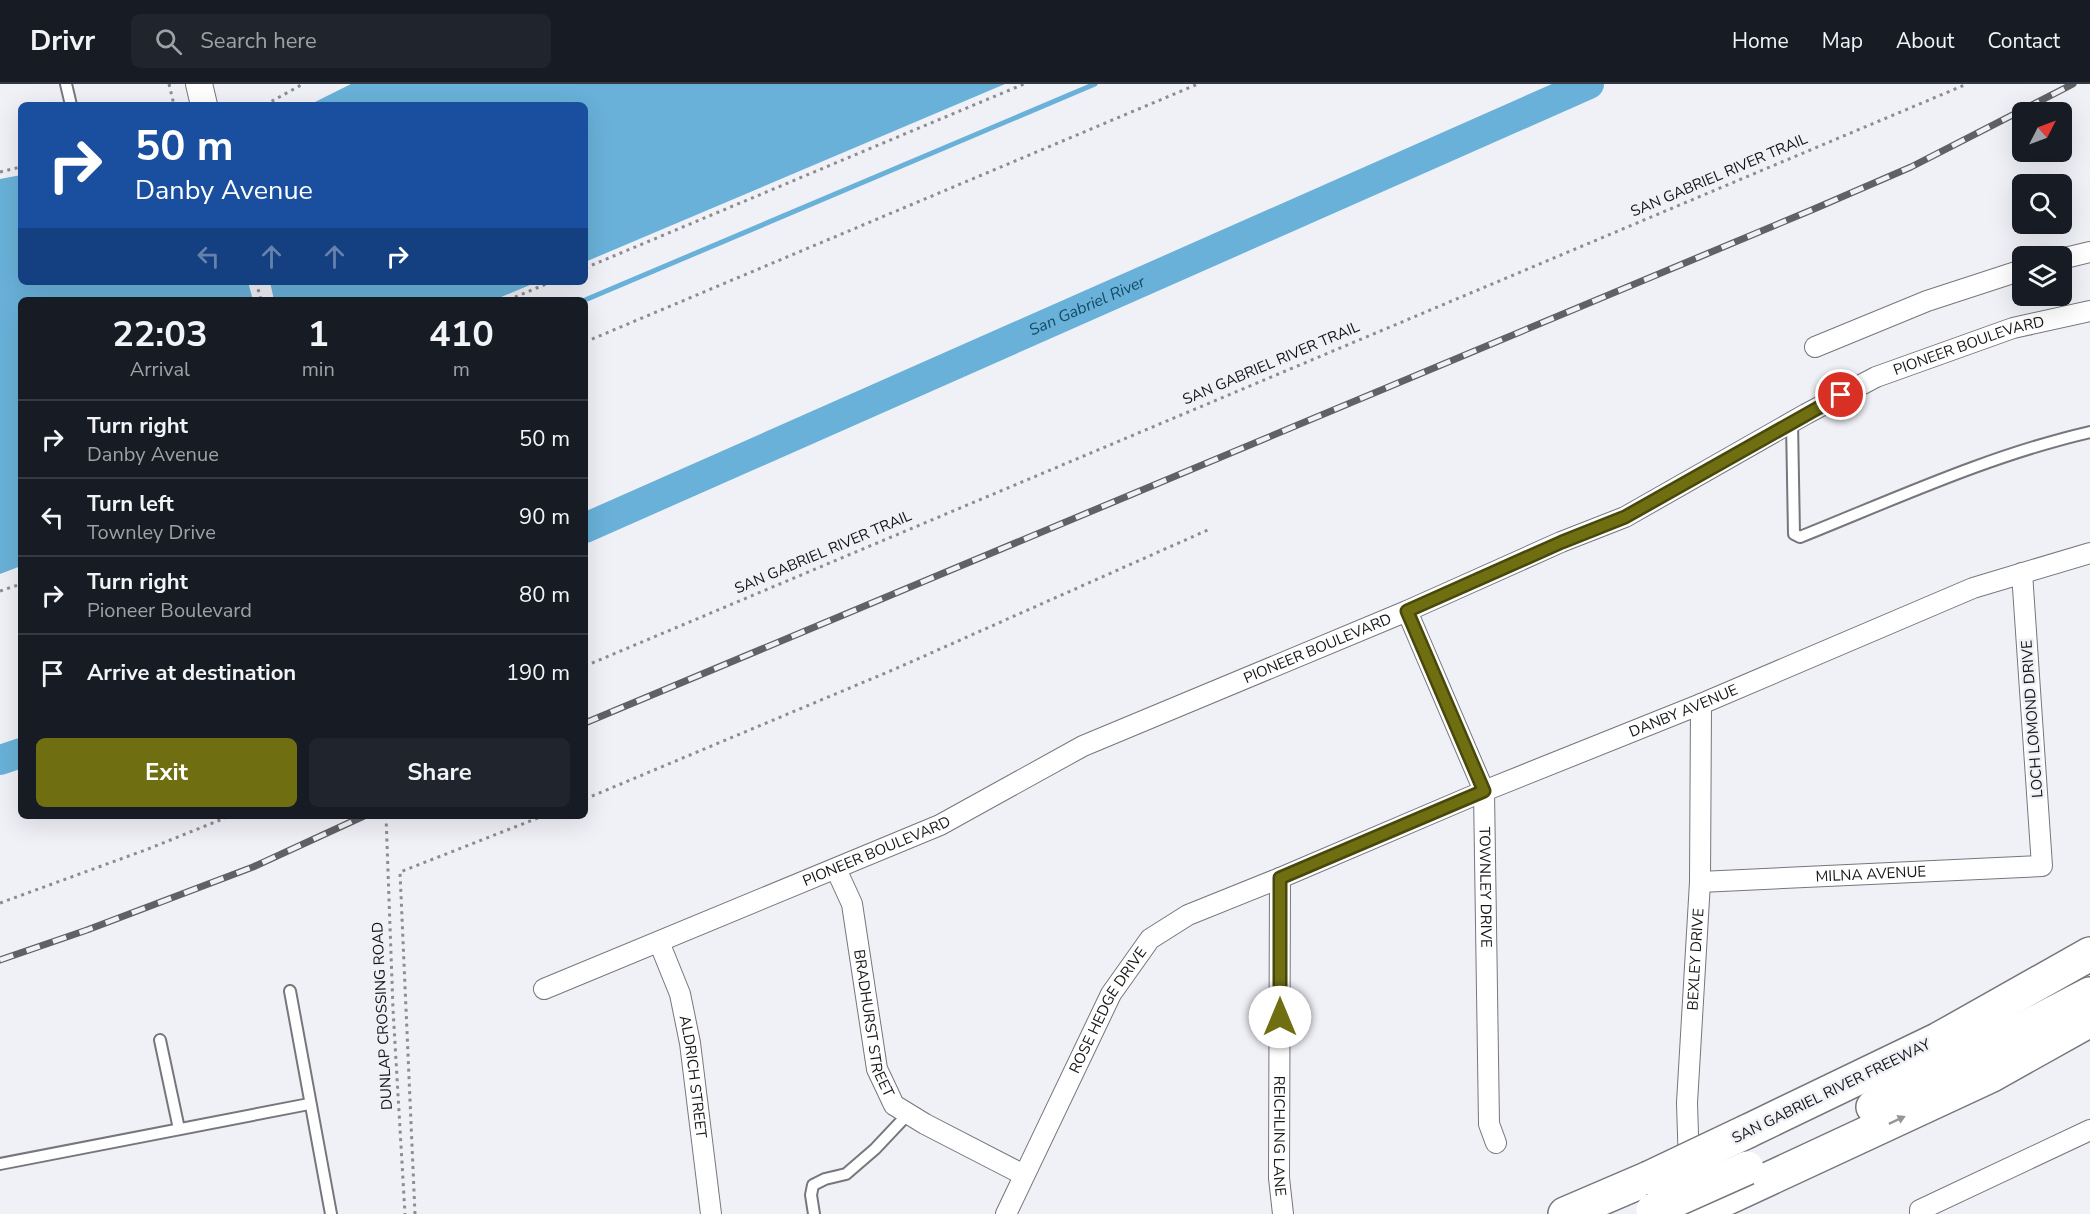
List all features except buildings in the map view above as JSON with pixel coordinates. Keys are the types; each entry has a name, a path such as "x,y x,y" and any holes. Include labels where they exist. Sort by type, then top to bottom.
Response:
{"highway":[{"name":"SAN GABRIEL RIVER FREEWAY","path":"1692,1214 1748,1161 1939,1039 2090,954"},
{"path":"1748,1161 2090,979"},
{"path":"1748,1161 1852,1118 2090,993"},
{"name":"SAN GABRIEL RIVER FREEWAY","path":"1572,1211 1650,1200 1748,1161 1990,1076 2090,1020"},
{"path":"1990,1076 2090,1040"}],"street":[{"path":"199,84 203,102"},
{"path":"2072,257 2090,252"},
{"path":"1815,347 1927,301 2012,273"},
{"name":"PIONEER BOULEVARD","path":"544,989 940,825 1083,746 1625,517 1875,377 2013,328 2090,311"},
{"name":"DANBY AVENUE","path":"1280,878 1484,791 1701,704 1973,588 2090,553"},
{"name":"LOCH LOMOND DRIVE","path":"2022,573 2042,866"},
{"name":"TOWNLEY DRIVE","path":"1407,611 1484,791 1490,1124 1496,1143"},
{"name":"BEXLEY DRIVE","path":"1692,1214 1687,1103 1700,882 1701,704"},
{"name":"MILNA AVENUE","path":"1700,882 2042,866"},
{"name":"BRADHURST STREET","path":"836,869 852,904 877,1070 894,1105 925,1125 1024,1175"},
{"name":"ROSE HEDGE DRIVE","path":"1006,1214 1111,994 1150,939 1188,915 1280,878"},
{"name":"REICHLING LANE","path":"1280,878 1279,1178 1283,1214"},
{"name":"ALDRICH STREET","path":"659,942 680,994 690,1043 711,1214"},
{"path":"1920,1212 2090,1130"}],"lane":[{"path":"66,84 70,102"},
{"path":"1792,422 1794,534 1800,537 1956,474 2064,438 2090,432"},
{"path":"290,991 331,1214"},
{"path":"160,1040 179,1129"},
{"path":"0,1164 309,1104"},
{"path":"814,1214 811,1195 813,1185 825,1179 846,1174 875,1149 908,1114"}],"path":[{"path":"169,84 173,102"},
{"path":"270,102 303,84"},
{"path":"588,267 1024,84"},
{"path":"588,341 1198,84"},
{"name":"SAN GABRIEL RIVER TRAIL","path":"588,665 1966,84"},
{"path":"0,172 18,168"},
{"path":"515,297 544,285"},
{"path":"588,798 895,669 1210,529"},
{"path":"0,591 18,585"},
{"path":"0,903 223,819"},
{"name":"DUNLAP CROSSING ROAD","path":"386,819 392,998 405,1214"},
{"path":"415,1214 400,872 535,819"}],"water":[{"path":"351,84 1005,84 588,261 588,102 315,102"},
{"path":"18,176 18,285 249,285 252,297 18,297 18,567 0,574 0,179"},
{"path":"271,285 530,285 501,297 273,297"}],"waterway":[{"path":"588,299 1095,84"},
{"name":"San Gabriel River","path":"588,527 1589,84"},
{"name":"San Gabriel River","path":"0,760 18,754"}],"railway":[{"path":"588,722 1814,209 1911,167 2073,84"},
{"path":"0,960 87,930 253,867 357,819"}],"route":[{"path":"1280,1017 1280,878 1484,791 1407,611 1562,542 1625,517 1841,395"}]}
